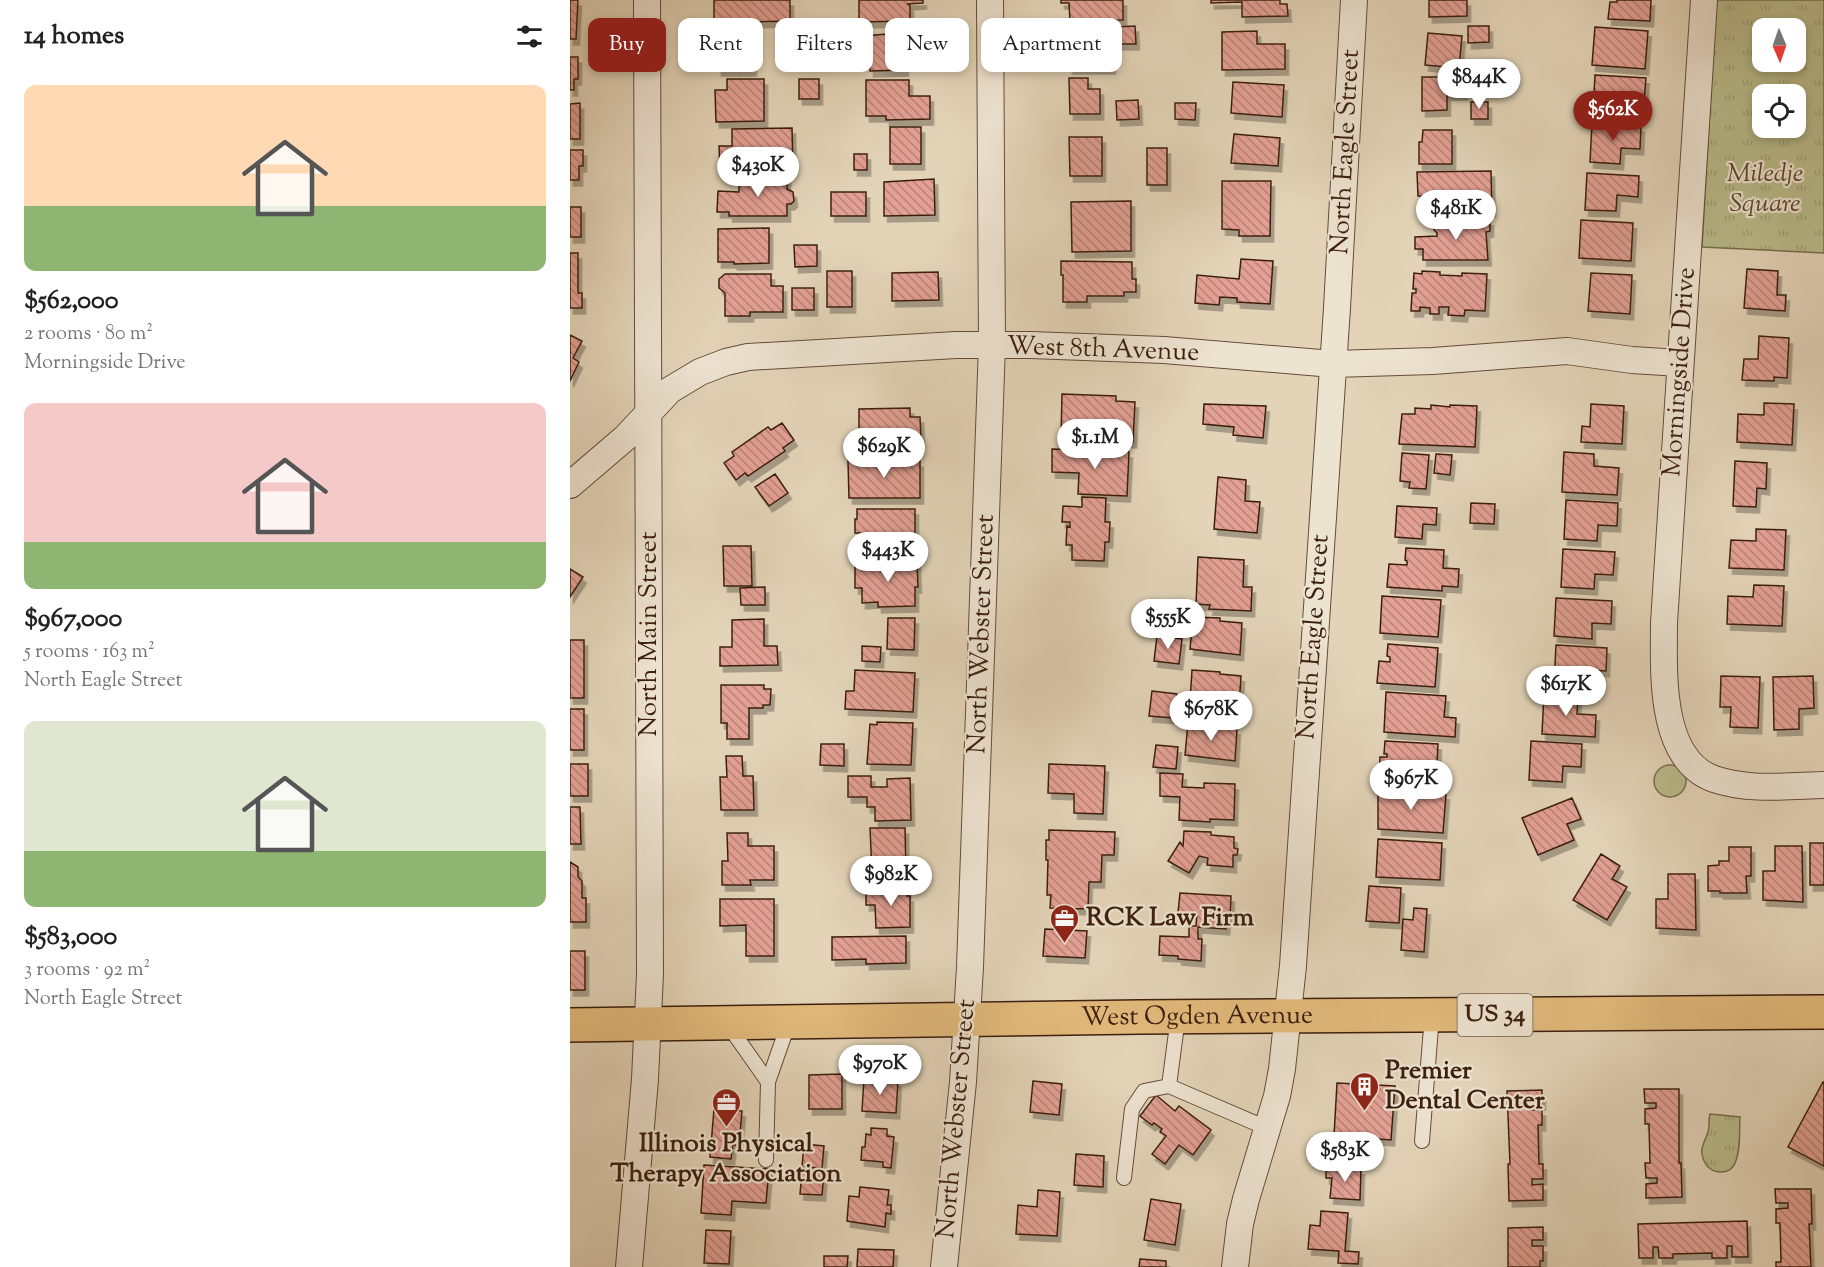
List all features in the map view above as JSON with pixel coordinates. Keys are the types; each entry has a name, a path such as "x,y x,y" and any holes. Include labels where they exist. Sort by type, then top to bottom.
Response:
{"main road":[{"name":"West Ogden Avenue","path":"570,1025 966,1019 1824,1012"}],"street":[{"name":"North Main Street","path":"629,1267 650,974 646,0"},
{"name":"North Webster Street","path":"944,1267 963,1082 970,967 992,345 990,0"},
{"name":"North Eagle Street","path":"1235,1267 1240,1224 1269,1129 1282,1069 1288,1017 1333,364 1354,0"},
{"name":"Morningside Drive","path":"1704,0 1664,623 1664,677 1668,714 1677,742 1686,757 1699,770 1713,779 1743,785 1824,785"},
{"name":"West 8th Avenue","path":"570,485 625,438 670,390 684,381 726,363 748,357 992,345 1122,348 1333,364 1433,362 1567,351 1632,360 1680,363"}],"lane":[{"path":"1422,1141 1432,1015"},
{"path":"1169,1086 1178,1017"},
{"path":"726,1022 768,1082"},
{"path":"766,1160 768,1082 789,1022"},
{"path":"1124,1178 1132,1109 1144,1091 1169,1086 1269,1129"}],"green space":[{"name":"Miledje Square","path":"1716,0 1824,0 1824,253 1702,247"},
{"path":"1670,765 1681,770 1686,781 1681,792 1670,797 1659,792 1654,781 1659,770"},
{"path":"1710,1114 1740,1117 1737,1158 1733,1167 1725,1172 1708,1167 1703,1158 1702,1147 1709,1130"}],"building":[{"path":"570,0 578,0 576,39 570,39"},
{"path":"714,0 790,0 790,18 775,18 775,21 763,22 763,18 714,18"},
{"path":"859,0 923,0 923,3 907,4 910,5 910,18 885,18 885,21 873,22 873,18 859,18"},
{"path":"1061,0 1123,0 1123,20 1122,18 1070,18 1069,3 1061,3"},
{"path":"1211,0 1280,0 1280,4 1287,4 1288,16 1242,17 1242,2 1211,3"},
{"path":"1429,0 1467,0 1467,16 1429,17"},
{"path":"1617,0 1651,0 1650,21 1608,19 1610,2 1617,2"},
{"path":"1135,26 1136,44 1122,44 1122,27"},
{"path":"1468,26 1489,26 1489,42 1468,43"},
{"path":"1595,27 1648,31 1645,69 1592,65"},
{"path":"1257,31 1257,44 1285,44 1285,69 1222,70 1222,32"},
{"path":"1428,33 1462,36 1459,68 1425,65"},
{"path":"885,34 885,71 873,71 873,35"},
{"path":"570,57 578,57 578,79 574,79 574,90 570,90"},
{"path":"1595,75 1646,78 1644,102 1626,100 1625,115 1593,113"},
{"path":"1422,77 1464,77 1464,94 1447,94 1447,110 1422,111"},
{"path":"1069,78 1088,78 1088,89 1100,89 1100,114 1070,114"},
{"path":"727,79 764,79 764,121 716,122 715,90 727,90"},
{"path":"799,79 819,79 819,99 799,99"},
{"path":"866,80 909,80 909,96 930,96 930,119 886,120 886,116 866,116"},
{"path":"1233,82 1284,85 1282,117 1231,113"},
{"path":"1138,100 1139,119 1117,120 1116,101"},
{"path":"1471,102 1488,102 1488,119 1471,119"},
{"path":"580,103 580,139 570,139 570,104"},
{"path":"1175,103 1196,103 1195,120 1175,119"},
{"path":"1592,123 1641,126 1640,149 1621,148 1620,164 1590,162"},
{"path":"890,127 921,127 921,164 890,164"},
{"path":"792,128 793,168 720,169 719,146 732,146 732,129"},
{"path":"1423,130 1452,130 1452,164 1419,164 1419,142 1422,142"},
{"path":"1234,134 1280,138 1278,166 1231,163"},
{"path":"1069,137 1102,137 1102,176 1070,176"},
{"path":"1147,148 1167,148 1167,185 1147,185"},
{"path":"570,150 583,150 583,166 579,166 579,180 570,180"},
{"path":"854,154 867,154 867,170 854,170"},
{"path":"1491,171 1492,211 1442,212 1442,196 1418,196 1417,172"},
{"path":"1587,173 1639,176 1638,197 1617,195 1616,211 1585,210"},
{"path":"748,176 787,176 787,189 793,192 794,201 787,204 787,216 729,216 729,212 717,212 718,191 739,192 739,187 748,181"},
{"path":"934,179 935,215 884,216 884,182"},
{"path":"1222,181 1271,181 1270,236 1239,236 1239,230 1222,229"},
{"path":"831,192 866,192 866,216 831,216"},
{"path":"1131,201 1131,251 1072,252 1071,202"},
{"path":"570,207 581,207 581,237 570,237"},
{"path":"1453,220 1458,224 1465,220 1490,220 1490,231 1486,232 1488,260 1423,260 1423,249 1415,249 1415,237 1437,236 1434,224 1437,221"},
{"path":"1581,220 1633,223 1631,261 1579,258"},
{"path":"769,228 769,263 718,262 718,229"},
{"path":"794,245 817,245 817,266 795,267"},
{"path":"570,253 578,253 578,293 582,293 582,308 570,308"},
{"path":"1241,259 1273,261 1270,304 1237,302 1237,298 1220,297 1219,305 1195,303 1197,275 1239,279"},
{"path":"1061,261 1132,262 1132,279 1136,279 1136,292 1124,292 1124,296 1087,296 1087,302 1063,302"},
{"path":"1747,269 1778,271 1777,295 1786,295 1785,311 1744,308"},
{"path":"827,271 852,271 852,307 827,307"},
{"path":"1422,271 1440,272 1440,275 1487,274 1485,311 1465,310 1464,316 1448,315 1449,307 1439,307 1439,314 1430,314 1430,308 1420,307 1420,311 1411,311 1412,293 1416,293 1416,289 1413,289 1414,273 1422,274"},
{"path":"938,272 939,300 892,301 892,273"},
{"path":"1591,273 1632,275 1630,314 1588,311"},
{"path":"725,274 771,274 771,286 783,286 783,312 750,312 750,316 725,316 725,293 719,288 719,279"},
{"path":"792,288 814,288 814,310 792,310"},
{"path":"570,335 582,341 573,358 579,362 570,381"},
{"path":"1759,336 1789,338 1787,378 1774,377 1774,381 1742,380 1744,359 1758,359"},
{"path":"1062,394 1116,396 1116,401 1135,402 1133,442 1061,439"},
{"path":"1764,403 1794,404 1792,445 1737,442 1738,414 1764,415"},
{"path":"1204,404 1266,406 1263,438 1233,435 1234,427 1203,424"},
{"path":"1591,404 1624,406 1622,444 1581,442 1582,426 1590,427"},
{"path":"1431,405 1477,406 1475,447 1399,444 1402,414 1415,414 1415,408 1431,409"},
{"path":"910,408 910,417 920,417 921,440 859,442 859,409"},
{"path":"782,423 794,440 783,448 785,451 748,476 745,473 736,480 724,463 734,456 732,452 768,427 771,430"},
{"path":"1052,449 1129,452 1127,496 1078,494 1079,473 1052,472"},
{"path":"1564,452 1594,454 1594,466 1619,468 1617,495 1562,492"},
{"path":"1402,453 1429,455 1426,489 1409,488 1410,482 1400,481"},
{"path":"1436,454 1452,455 1450,475 1434,473"},
{"path":"848,461 920,461 920,498 849,498"},
{"path":"1735,461 1767,463 1766,489 1757,488 1756,507 1733,506"},
{"path":"775,474 788,493 769,506 755,487"},
{"path":"1218,477 1246,480 1245,501 1260,502 1257,533 1214,529"},
{"path":"1082,497 1106,498 1105,522 1110,522 1109,542 1105,542 1104,561 1072,560 1072,545 1066,545 1067,526 1070,527 1070,522 1062,522 1063,506 1082,507"},
{"path":"1566,500 1618,503 1617,526 1598,525 1597,541 1564,539"},
{"path":"1471,503 1495,504 1494,524 1470,523"},
{"path":"1397,506 1437,508 1436,525 1423,524 1422,539 1395,537"},
{"path":"857,509 915,509 915,552 865,552 865,533 855,533"},
{"path":"1756,529 1786,530 1784,570 1729,568 1731,540 1756,541"},
{"path":"723,546 751,546 752,586 724,586"},
{"path":"1406,548 1444,550 1443,568 1459,569 1458,587 1442,586 1442,591 1387,587 1389,564 1407,565"},
{"path":"1563,549 1615,552 1613,575 1595,574 1594,589 1561,587"},
{"path":"1198,557 1244,560 1243,587 1252,587 1251,611 1209,609 1210,605 1196,604"},
{"path":"917,562 918,587 915,587 915,606 878,607 878,602 862,603 862,588 855,588 855,563"},
{"path":"570,569 583,577 570,597"},
{"path":"1754,585 1784,586 1782,626 1727,624 1728,596 1753,597"},
{"path":"765,587 765,605 741,605 740,588"},
{"path":"1382,596 1441,600 1438,637 1380,633"},
{"path":"1556,598 1612,601 1611,624 1592,623 1592,639 1554,636"},
{"path":"1193,617 1220,618 1220,621 1242,623 1240,655 1190,649"},
{"path":"888,618 915,618 914,650 887,649"},
{"path":"764,619 764,646 777,646 778,665 720,666 720,647 732,647 732,620"},
{"path":"1157,636 1182,639 1179,664 1154,661"},
{"path":"570,640 584,640 584,698 570,698"},
{"path":"1388,644 1438,648 1435,687 1377,683 1379,661 1390,662 1390,657 1387,656"},
{"path":"1556,645 1607,648 1606,671 1588,670 1587,686 1554,684"},
{"path":"862,646 881,647 880,662 862,661"},
{"path":"855,670 915,673 913,712 845,709 846,691 854,691"},
{"path":"1192,670 1241,676 1239,708 1190,702"},
{"path":"1721,676 1760,677 1758,728 1730,727 1731,707 1720,707"},
{"path":"1813,676 1814,708 1799,709 1799,729 1774,730 1773,677"},
{"path":"721,685 764,685 764,689 771,689 770,705 763,705 763,708 749,708 749,739 727,739 727,723 721,723"},
{"path":"1152,691 1177,694 1174,718 1149,716"},
{"path":"1386,692 1446,696 1444,717 1456,718 1455,737 1384,732"},
{"path":"1544,693 1578,695 1577,714 1596,715 1595,737 1542,734"},
{"path":"570,709 584,709 584,750 570,750"},
{"path":"877,722 913,723 911,765 867,764 870,724 877,725"},
{"path":"1188,723 1237,729 1235,761 1185,755"},
{"path":"1385,741 1438,744 1436,783 1379,780 1380,757 1387,757 1387,754 1384,754"},
{"path":"1531,741 1582,744 1581,767 1563,766 1562,782 1529,780"},
{"path":"821,744 844,744 844,766 820,765"},
{"path":"1156,745 1178,747 1176,769 1153,767"},
{"path":"726,756 742,756 743,776 753,776 754,810 721,810 720,777 727,777"},
{"path":"570,764 588,764 588,796 570,796"},
{"path":"1049,764 1105,766 1103,814 1074,813 1074,794 1048,793"},
{"path":"1160,773 1183,774 1182,787 1204,788 1204,783 1235,784 1234,820 1210,819 1210,822 1179,820 1180,797 1160,796"},
{"path":"848,776 871,776 871,787 887,787 887,779 910,778 911,820 875,821 875,807 867,807 867,797 848,797"},
{"path":"1378,790 1446,794 1443,833 1378,829"},
{"path":"1572,798 1581,819 1567,824 1574,840 1538,855 1522,818"},
{"path":"570,807 580,807 581,844 570,844"},
{"path":"870,828 905,828 906,872 872,873"},
{"path":"1049,830 1115,832 1114,855 1102,855 1101,882 1089,882 1088,909 1050,908 1051,895 1047,895 1048,860 1046,860 1046,840 1049,840"},
{"path":"1184,831 1211,832 1211,835 1234,837 1234,848 1238,849 1237,855 1233,855 1233,867 1207,865 1208,858 1199,856 1189,873 1168,861 1180,842 1183,846"},
{"path":"727,833 748,833 748,846 774,846 774,880 750,880 751,885 722,885 722,861 728,861"},
{"path":"1378,839 1442,843 1440,880 1376,877"},
{"path":"1810,843 1824,843 1824,885 1810,885"},
{"path":"1775,846 1802,846 1803,902 1763,900 1763,871 1775,871"},
{"path":"1729,847 1751,847 1751,876 1746,876 1747,893 1708,891 1708,866 1719,865 1719,861 1729,861"},
{"path":"1601,854 1620,866 1612,879 1627,887 1607,920 1573,900"},
{"path":"570,862 578,867 578,877 582,881 582,898 586,898 586,922 570,922"},
{"path":"1668,874 1695,874 1696,930 1656,928 1656,899 1668,899"},
{"path":"1369,886 1401,888 1399,923 1366,921"},
{"path":"875,887 907,887 907,896 910,896 910,927 876,928 875,905 866,905 866,894 876,894"},
{"path":"1180,893 1231,896 1230,918 1227,918 1226,929 1198,927 1198,939 1202,939 1201,961 1159,955 1160,936 1189,937 1189,926 1196,926 1197,913 1178,913"},
{"path":"720,899 774,899 774,956 746,956 746,925 720,926"},
{"path":"1414,908 1427,909 1424,952 1401,950 1403,919 1413,920"},
{"name":"RCK Law Firm","path":"1045,929 1087,931 1085,958 1043,956"},
{"path":"906,936 906,963 866,964 866,959 832,960 832,937"},
{"path":"570,951 585,951 585,990 570,990"},
{"path":"842,1074 842,1109 809,1109 809,1075"},
{"path":"864,1078 898,1081 896,1113 862,1111"},
{"path":"1033,1081 1062,1084 1059,1115 1030,1112"},
{"name":"Premier Dental Center","path":"1356,1081 1395,1086 1391,1140 1334,1136 1337,1083 1356,1084"},
{"path":"1824,1082 1824,1166 1788,1147"},
{"path":"1644,1089 1679,1089 1679,1163 1681,1163 1682,1197 1646,1198 1646,1184 1657,1183 1657,1178 1646,1178 1645,1163 1650,1163 1649,1124 1645,1124 1645,1109 1656,1108 1656,1103 1645,1103"},
{"path":"1542,1090 1542,1104 1531,1105 1531,1110 1542,1110 1542,1125 1538,1125 1539,1164 1543,1164 1543,1179 1532,1179 1532,1185 1543,1184 1543,1200 1509,1201 1507,1091"},
{"path":"1156,1095 1175,1111 1179,1106 1211,1130 1193,1155 1179,1145 1165,1164 1152,1154 1166,1136 1160,1132 1162,1129 1140,1116"},
{"name":"Illinois Physical Therapy Association","path":"714,1109 742,1111 739,1145 733,1145 731,1159 710,1157"},
{"path":"871,1128 887,1129 887,1136 894,1137 891,1168 883,1167 883,1162 861,1160 866,1134 871,1135"},
{"path":"804,1144 824,1146 822,1168 802,1167"},
{"path":"1076,1154 1104,1156 1103,1187 1074,1185"},
{"path":"704,1165 769,1169 766,1203 732,1201 731,1215 701,1213"},
{"path":"1326,1167 1361,1169 1360,1200 1330,1198 1332,1178 1326,1178"},
{"path":"802,1172 824,1173 822,1195 800,1194"},
{"path":"860,1187 889,1190 887,1205 891,1205 891,1214 886,1213 885,1227 847,1221 849,1196 859,1197"},
{"path":"1775,1189 1811,1189 1812,1224 1809,1224 1811,1267 1776,1267 1776,1262 1781,1262 1780,1223 1776,1223 1776,1209 1788,1208 1788,1203 1776,1203"},
{"path":"1038,1190 1060,1192 1057,1236 1016,1234 1018,1205 1037,1207"},
{"path":"1151,1199 1181,1204 1175,1245 1144,1240"},
{"path":"1321,1211 1348,1213 1345,1251 1359,1252 1358,1264 1338,1263 1339,1251 1308,1249 1310,1225 1320,1226"},
{"path":"1747,1221 1748,1257 1732,1257 1732,1246 1727,1246 1727,1258 1712,1258 1712,1253 1673,1254 1673,1258 1659,1258 1658,1247 1653,1247 1653,1258 1639,1258 1638,1224"},
{"path":"1543,1227 1543,1240 1532,1240 1532,1246 1543,1246 1543,1261 1540,1261 1540,1267 1508,1267 1508,1228"},
{"path":"706,1230 731,1231 729,1264 704,1263"},
{"path":"858,1249 894,1250 893,1267 857,1267"},
{"path":"824,1256 848,1256 847,1267 824,1267"},
{"path":"1140,1259 1166,1261 1166,1267 1139,1267"}],"place":[{"name":"RCK Law Firm","path":"1065,944"},
{"name":"Premier Dental Center","path":"1364,1112"},
{"name":"Illinois Physical Therapy Association","path":"726,1128"}]}
